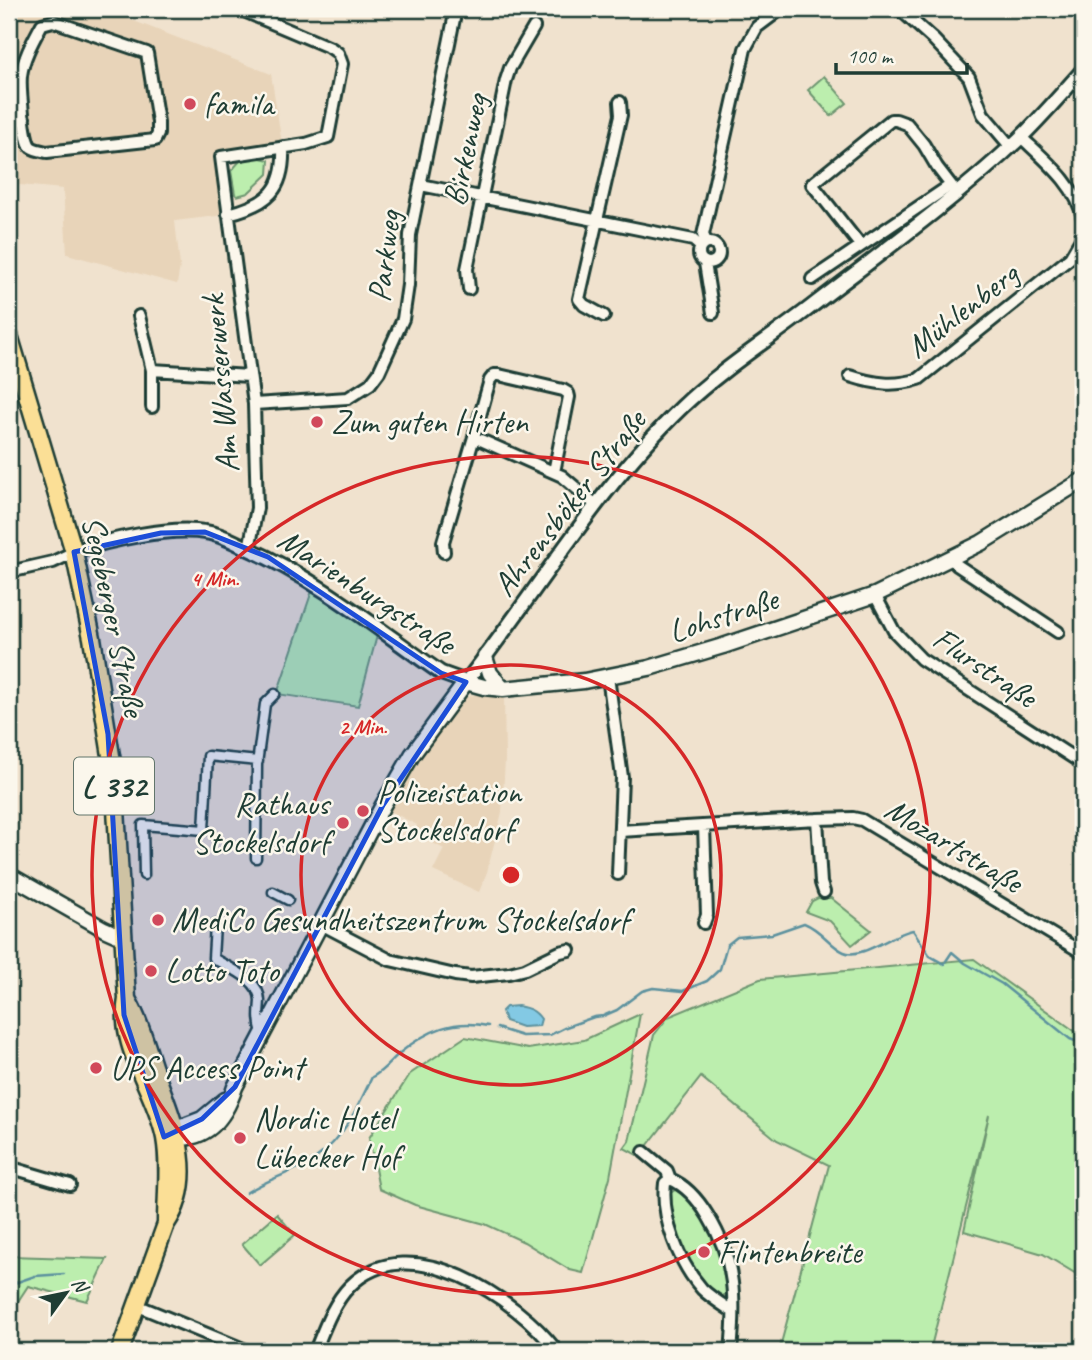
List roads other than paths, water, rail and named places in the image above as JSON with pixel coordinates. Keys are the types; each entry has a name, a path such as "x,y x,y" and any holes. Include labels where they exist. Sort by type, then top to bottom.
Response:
{"main road":[{"name":"Segeberger Straße","path":"9,335 74,552 92,638 114,774 127,999 124,1015 128,1039 173,1135 182,1166 175,1210 166,1224 136,1304"},
{"name":"Lohstraße","path":"466,682 503,689 608,677 723,646 875,595 981,543 1083,480"},
{"path":"485,657 490,674 503,689"},
{"name":"Ahrensböker Straße","path":"173,1135 202,1119 222,1103 235,1087 383,805 412,755 466,682"},
{"path":"9,875 122,937"},
{"name":"L 332","path":"120,1351 136,1304"}],"street":[{"path":"228,214 255,206 275,189 284,165 283,147 328,137 342,64 338,53 331,47 239,9"},
{"name":"Parkweg","path":"254,404 348,398 370,384 379,372 403,319 408,285 410,235 456,9"},
{"path":"421,185 693,240 704,245 717,247 719,257 711,264 700,259 699,252 704,245 703,235 745,49 757,27 781,9"},
{"path":"896,9 934,40 969,77 983,114 1011,147"},
{"path":"53,21 147,53 158,122 155,140 47,152 29,145 24,118 21,76 42,24 53,21"},
{"name":"Birkenweg","path":"469,289 467,269 506,80 534,27"},
{"name":"Ahrensböker Straße","path":"466,682 596,505 651,439 707,385 1011,147 1083,70"},
{"path":"604,316 584,305 579,299 621,115 620,102"},
{"path":"9,121 24,118"},
{"path":"860,245 812,184 891,120 907,124 925,145 954,189"},
{"path":"1021,137 1073,192 1083,219"},
{"name":"Am Wasserwerk","path":"249,549 257,508 254,404 221,157 283,147"},
{"name":"Ahrensböker Straße","path":"812,279 860,245 954,189"},
{"name":"Mühlenberg","path":"850,376 882,385 903,384 919,379 1070,258 1080,242 1083,230"},
{"path":"705,263 713,313"},
{"path":"139,316 152,370 152,407"},
{"path":"152,370 249,376"},
{"path":"444,552 443,542 490,380 494,376 499,374 568,393 554,472"},
{"path":"474,437 554,472 596,505"},
{"name":"Marienburgstraße","path":"74,552 95,544 154,534 195,531 214,534 312,582 440,673 466,682"},
{"path":"9,572 53,562 74,552"},
{"path":"951,558 957,565 1058,632"},
{"name":"Flurstraße","path":"875,595 894,631 921,659 1083,764"},
{"path":"608,677 621,767 618,874"},
{"path":"256,858 258,761 265,704 275,694"},
{"path":"144,875 142,825 204,830 208,756 258,761"},
{"name":"Mozartstraße","path":"620,831 853,818 871,825 1083,953"},
{"path":"817,819 821,883 824,892"},
{"path":"704,826 707,915 704,923"},
{"path":"273,892 288,900"},
{"path":"321,924 390,960 455,975 509,973 569,950"},
{"path":"215,925 213,958 254,983 260,997 257,1019 263,1035"},
{"path":"644,1152 667,1171 670,1179 678,1182 700,1203 720,1235 731,1265 735,1303 731,1351"},
{"path":"9,1167 70,1185"},
{"path":"670,1179 665,1183 663,1198 671,1231 684,1261 702,1289 733,1311"},
{"path":"315,1351 332,1311 351,1285 378,1268 410,1262 438,1267 471,1281 524,1318 556,1351"},
{"path":"136,1304 248,1351"}],"water":[{"path":"518,1006 536,1013 541,1019 539,1026 522,1027 505,1021 502,1011 506,1007"}],"waterway":[{"path":"497,1028 522,1036 550,1035 617,1010 642,991 653,988 683,991 707,981 720,969 727,945 737,937 772,934 804,923 839,949 851,953 860,952 913,930 930,956 944,964 952,952 965,963 1002,984 1070,1039 1083,1044"},
{"path":"246,1193 308,1163 326,1150 349,1122 372,1077 411,1044 431,1032 452,1025 488,1026"},
{"path":"9,1285 35,1276 64,1274"}],"place":[{"name":"famila","path":"190,104"},
{"name":"Zum guten Hirten","path":"317,422"},
{"name":"Polizeistation Stockelsdorf","path":"363,811"},
{"name":"Rathaus Stockelsdorf","path":"343,823"},
{"name":"MediCo Gesundheitszentrum Stockelsdorf","path":"158,920"},
{"name":"Lotto Toto","path":"151,971"},
{"name":"UPS Access Point","path":"96,1068"},
{"name":"Nordic Hotel Lübecker Hof","path":"240,1138"},
{"name":"Flintenbreite","path":"704,1252"}]}
